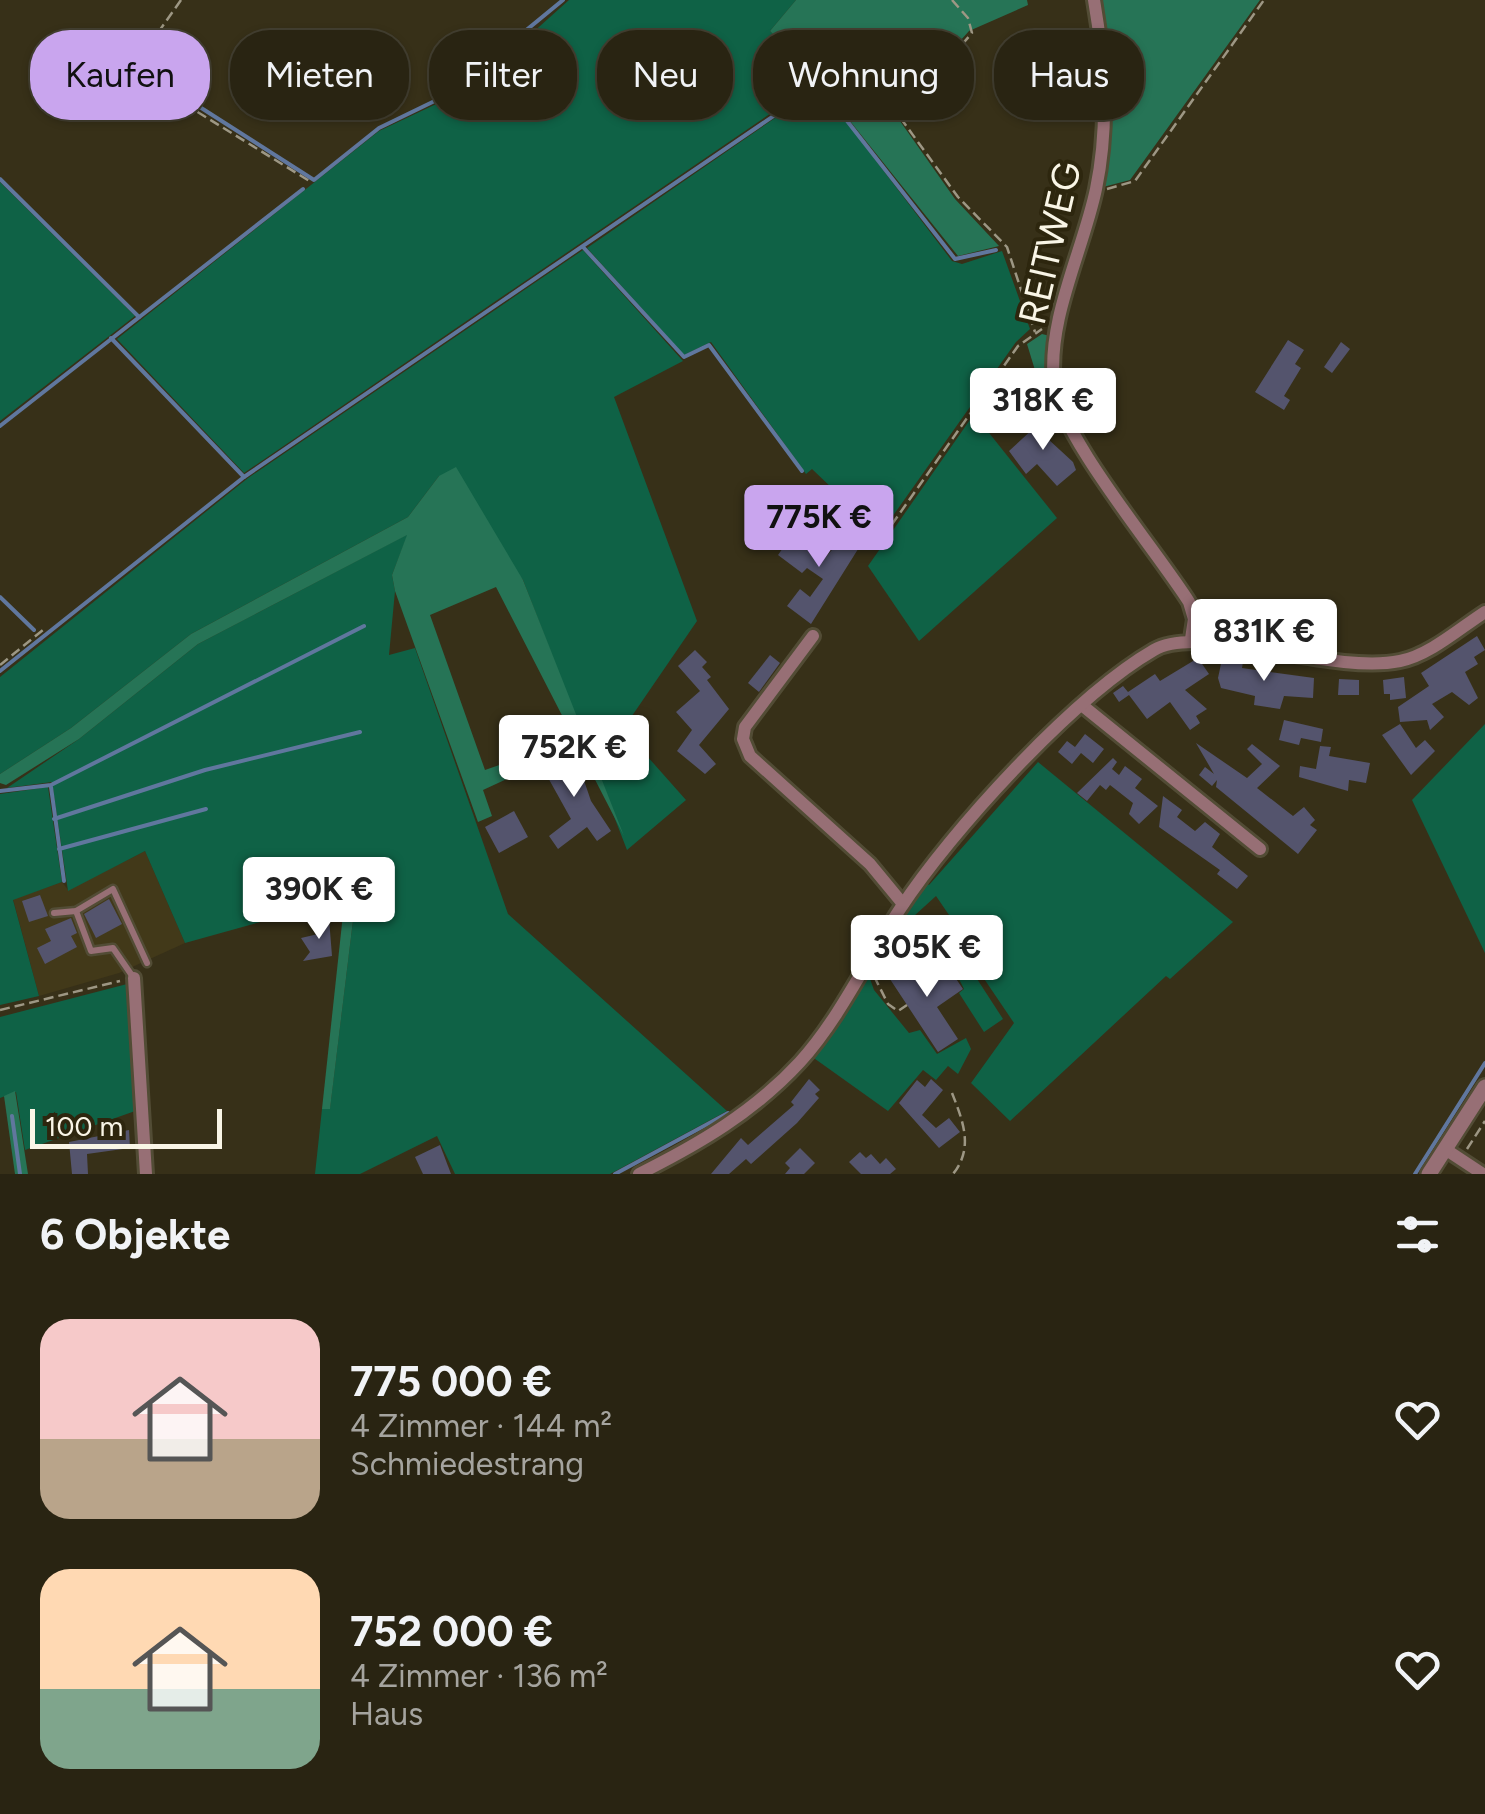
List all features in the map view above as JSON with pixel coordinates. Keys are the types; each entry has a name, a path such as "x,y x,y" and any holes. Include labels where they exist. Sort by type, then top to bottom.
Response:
{"street":[{"name":"REITWEG","path":"1094,0 1102,50 1106,128 1096,190 1059,326 1054,383 1068,428 1189,602 1194,619 1191,639"},
{"path":"639,1174 704,1142 742,1115 800,1062 869,969 903,904 1000,787 1083,706 1152,651 1191,639 1308,661 1398,662 1414,658 1485,612"},
{"path":"813,636 745,727 743,739 750,756 870,864 903,904"},
{"path":"1083,706 1260,848"},
{"path":"134,978 146,1174"},
{"path":"1429,1174 1485,1087"},
{"path":"1445,1150 1483,1174"}],"lane":[{"path":"54,914 76,910 112,889 147,962"},
{"path":"76,910 91,951 113,948 134,978"}],"path":[{"path":"181,0 131,71 311,182"},
{"path":"952,0 968,18 972,33 902,113 902,120 958,197 1007,247 1035,332"},
{"path":"1096,190 1135,181 1264,0"},
{"path":"883,537 1018,346 1035,332 1059,326"},
{"path":"0,665 43,630"},
{"path":"907,1005 898,1011 888,1004 869,969 910,949"},
{"path":"0,1010 134,978"},
{"path":"952,1094 965,1126 965,1152 953,1174"},
{"path":"1461,1160 1485,1121"}],"shaded area":[{"path":"145,851 185,943 119,973 39,996 13,899 62,882 68,890"}],"green space":[{"path":"569,0 796,0 771,30 753,30 753,120 761,120 244,473 117,339 379,131 429,107 429,120 577,120 577,30 536,30"},
{"path":"796,0 1027,0 1028,5 971,30 771,30"},
{"path":"1102,0 1260,0 1130,180 1103,187 1109,120 1144,120 1144,30 1106,30"},
{"path":"772,120 845,120 952,261 962,264 1002,251 1030,329 1016,342 880,534 812,469 806,474 711,342 684,355 587,248"},
{"path":"849,120 899,120 955,199 999,246 958,256"},
{"path":"0,182 135,316 0,421"},
{"path":"583,250 683,361 614,397 697,621 623,729 686,800 627,850 523,580 439,476 408,517 191,634 71,728 0,774 0,677 248,478"},
{"path":"1042,334 1050,336 1046,382 1053,413 1049,416 1027,344"},
{"path":"974,414 1057,518 919,641 868,566"},
{"path":"456,467 523,580 624,836 496,587 430,615 485,770 508,762 513,776 483,790 492,816 478,822 395,591 392,575 407,535 198,644 79,739 6,785 0,783 0,774 71,728 191,634 408,517 439,476"},
{"path":"408,534 392,575 395,591 389,655 415,648 508,914 727,1111 610,1174 455,1174 437,1136 360,1174 315,1174 322,1109 330,1108 355,904 271,919 185,943 145,851 68,891 52,782 7,788 79,739 198,644"},
{"path":"1485,724 1485,953 1412,800"},
{"path":"1038,762 1233,922 1170,979 1166,976 1010,1121 971,1083 1014,1023 970,958 975,953 936,896 903,926 908,936 900,930 900,918 925,882 929,885"},
{"path":"48,787 62,882 13,900 39,996 0,1005 0,794"},
{"path":"355,904 330,1109 322,1109 344,905"},
{"path":"968,965 1003,1019 984,1032 959,993 964,989 956,973"},
{"path":"868,973 874,990 909,1033 920,1030 937,1054 966,1038 971,1049 958,1074 948,1066 936,1080 923,1070 888,1111 811,1056"},
{"path":"131,983 138,1110 25,1150 16,1092 0,1098 0,1017"},
{"path":"15,1091 28,1174 15,1174 4,1096"}],"building":[{"path":"1288,340 1304,350 1295,364 1301,368 1284,396 1290,400 1284,410 1255,392"},
{"path":"1341,342 1350,349 1332,373 1324,367"},
{"path":"1047,416 1057,427 1048,439 1073,462 1076,470 1057,486 1037,464 1026,474 1009,451"},
{"path":"851,528 865,538 811,624 787,606 800,589 810,597 823,579 807,568 802,573 778,555 792,535 824,559"},
{"path":"1477,636 1485,650 1474,657 1478,664 1465,672 1478,698 1469,705 1452,692 1432,704 1444,717 1430,730 1427,720 1400,722 1398,707 1429,686 1421,673"},
{"path":"695,650 707,662 702,667 711,677 707,680 729,709 699,745 716,764 705,774 677,751 692,730 676,712 700,691 678,666"},
{"path":"770,655 780,663 759,692 748,683"},
{"path":"1198,658 1209,674 1185,690 1207,709 1196,716 1200,723 1190,730 1170,702 1147,719 1129,695 1119,702 1113,693 1123,686 1128,692 1155,674 1160,681"},
{"path":"1222,659 1243,662 1242,668 1314,678 1313,698 1284,696 1280,709 1254,705 1255,696 1221,688 1218,678"},
{"path":"1404,677 1406,698 1390,700 1390,694 1384,694 1383,680"},
{"path":"1339,679 1359,680 1359,695 1338,695"},
{"path":"1284,720 1323,729 1321,742 1301,738 1299,745 1279,740"},
{"path":"1400,724 1416,748 1425,740 1435,751 1411,775 1382,735"},
{"path":"1085,734 1104,749 1093,763 1081,753 1072,764 1058,752 1067,741 1075,747"},
{"path":"1196,743 1247,778 1262,764 1247,749 1252,744 1280,766 1257,788 1293,816 1304,807 1315,820 1310,825 1317,830 1298,854 1216,787 1217,780 1212,786 1199,775 1205,767 1214,774"},
{"path":"1320,746 1331,747 1329,756 1370,763 1366,783 1349,780 1348,791 1299,777 1300,766 1316,769"},
{"path":"574,751 591,801 611,831 597,841 587,827 558,849 549,836 571,819 541,765"},
{"path":"1113,758 1117,762 1112,769 1119,775 1125,766 1142,779 1135,788 1158,806 1139,824 1129,814 1133,803 1110,785 1106,790 1100,785 1087,801 1077,793"},
{"path":"1163,796 1182,810 1177,817 1195,831 1205,822 1220,834 1212,847 1248,876 1237,889 1217,874 1220,870 1159,827"},
{"path":"514,811 528,837 499,853 485,827"},
{"path":"40,895 48,916 29,922 22,901"},
{"path":"109,899 122,924 96,938 84,914"},
{"path":"71,918 77,933 71,936 77,947 45,964 37,948 51,941 45,929"},
{"path":"329,918 332,956 303,961 310,952 301,938 318,934 316,921"},
{"path":"904,957 922,984 948,967 963,989 937,1007 958,1039 938,1052 884,970"},
{"path":"809,1079 820,1090 815,1094 819,1098 797,1123 751,1164 746,1159 729,1174 711,1174 741,1138 748,1145 794,1105 791,1102"},
{"path":"931,1079 943,1090 922,1115 936,1128 949,1118 960,1132 939,1148 899,1103 917,1080 925,1087"},
{"path":"129,1130 130,1148 87,1154 88,1174 72,1174 69,1142"},
{"path":"440,1145 451,1174 423,1174 415,1157"},
{"path":"800,1148 815,1163 804,1174 785,1174 790,1168 785,1163"},
{"path":"860,1152 866,1158 871,1154 880,1164 886,1158 896,1169 890,1174 861,1174 849,1162"}],"waterway":[{"path":"210,114 314,180 379,128 447,95 563,0"},
{"path":"244,477 819,85 955,259 996,250"},
{"path":"0,179 139,317"},
{"path":"0,426 303,189"},
{"path":"583,247 684,357 709,345 802,471"},
{"path":"0,671 244,477 111,338"},
{"path":"0,597 34,630"},
{"path":"0,791 51,785 364,626"},
{"path":"54,819 205,770 360,732"},
{"path":"51,787 64,881"},
{"path":"59,849 206,809"},
{"path":"1415,1174 1485,1063"},
{"path":"615,1174 728,1113"},
{"path":"12,1116 20,1174"}]}
